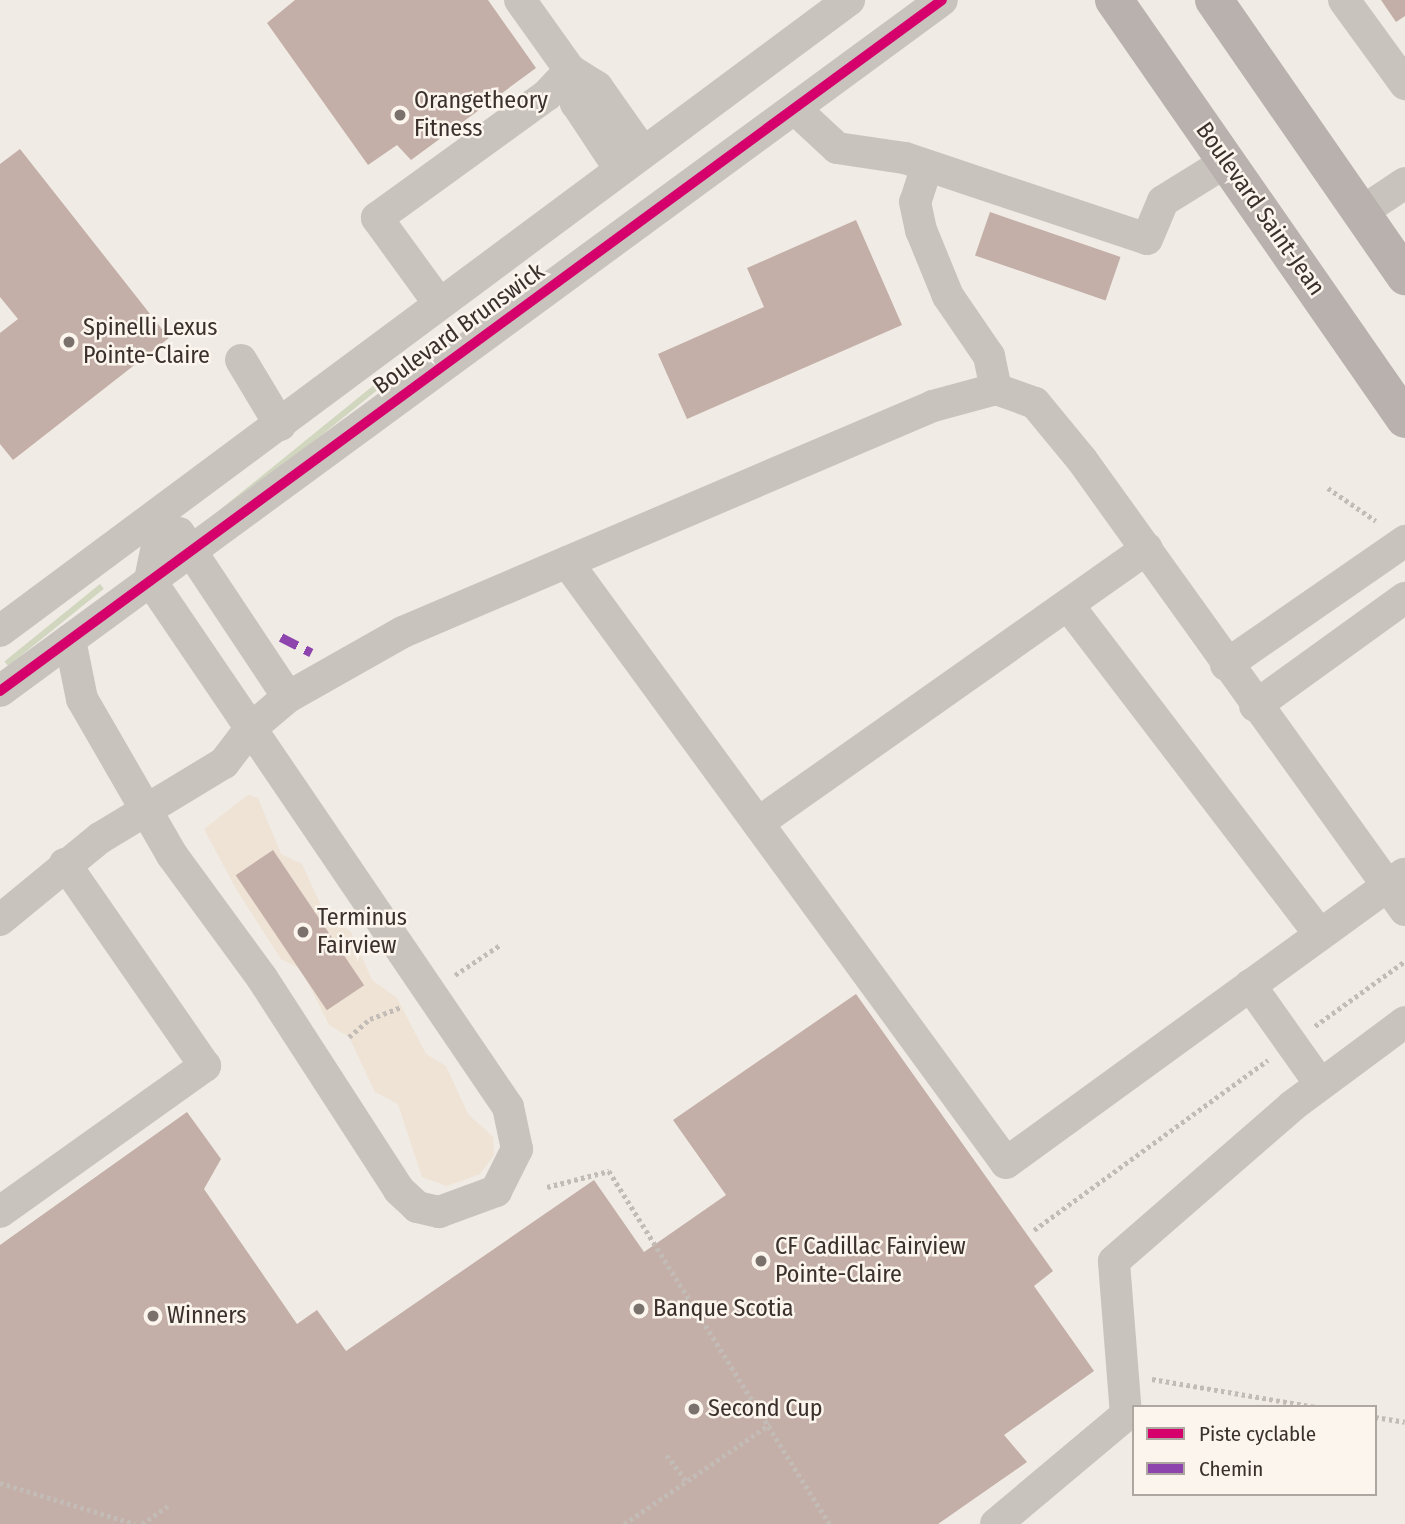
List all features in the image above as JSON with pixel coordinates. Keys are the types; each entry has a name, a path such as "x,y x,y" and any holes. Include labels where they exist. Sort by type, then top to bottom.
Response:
{"main road":[{"name":"Boulevard Saint-Jean","path":"1114,0 1405,419"},
{"path":"1214,0 1405,276"}],"street":[{"path":"520,0 570,70 597,87 630,160"},
{"name":"Boulevard Brunswick","path":"0,631 280,425 438,302 849,0"},
{"name":"Boulevard Brunswick","path":"0,691 942,0"},
{"path":"1344,0 1405,83"},
{"path":"438,302 377,218 547,95 570,70"},
{"path":"795,109 828,144 927,166 1147,239 1163,201 1226,162"},
{"path":"927,166 915,202 921,230 948,296 989,356 996,390"},
{"path":"1360,213 1405,183"},
{"path":"241,360 280,425"},
{"path":"0,920 65,864 224,763 250,729 288,697 403,632 567,562 933,406 996,390 1035,403 1147,549 1255,706 1399,890 1320,935 1006,1163 567,562"},
{"path":"164,511 288,697"},
{"path":"70,639 82,699 172,855 262,978 407,1200 439,1212 496,1191 517,1149 508,1107 150,580 164,511"},
{"path":"1226,665 1405,541"},
{"path":"758,824 1147,549"},
{"path":"1255,706 1405,598"},
{"path":"1068,605 1320,935"},
{"path":"0,1212 205,1066 65,864"},
{"path":"1250,985 1320,1084"},
{"path":"996,1524 1126,1415 1114,1261 1320,1084 1405,1022"}],"path":[{"path":"1328,488 1368,520"},
{"path":"442,983 500,945"},
{"path":"1034,1230 1405,961"},
{"path":"349,1037 370,1019 409,1003"},
{"path":"547,1187 608,1171 770,1423 830,1524"},
{"path":"1124,1374 1305,1405"},
{"path":"1377,1417 1405,1422"},
{"path":"624,1524 770,1423"},
{"path":"667,1455 686,1481"},
{"path":"0,1483 135,1524"},
{"path":"142,1524 169,1505"}],"green space":[{"path":"390,372 394,377 203,531 200,526"},
{"path":"100,584 104,589 8,666 4,661"}],"shaded area":[{"path":"248,795 258,798 281,854 302,864 325,914 351,932 372,980 397,998 426,1054 446,1066 468,1114 493,1137 494,1155 480,1174 447,1186 422,1177 398,1104 375,1092 349,1037 329,1025 301,969 281,959 236,889 204,829"}],"building":[{"path":"295,0 488,0 536,68 411,160 397,145 368,165 267,23"},
{"path":"1381,0 1405,0 1405,16 1396,22"},
{"path":"20,149 169,338 13,460 0,444 0,333 18,319 0,297 0,164"},
{"path":"990,212 1120,257 1106,300 975,255"},
{"path":"856,220 902,325 687,419 658,354 764,307 747,268"},
{"name":"Terminus Fairview","path":"273,850 364,985 327,1010 236,875"},
{"name":"CF Cadillac Fairview Pointe-Claire","path":"856,994 1053,1271 1034,1286 1094,1371 1004,1435 1027,1462 938,1524 0,1524 0,1245 187,1112 221,1159 204,1189 297,1324 317,1310 346,1351 594,1180 644,1252 726,1195 673,1120"}],"marked path":[{"path":"281,637 311,652"}],"cycle path":[{"path":"0,691 942,0"}],"place":[{"name":"Orangetheory Fitness","path":"400,115"},
{"name":"Spinelli Lexus Pointe-Claire","path":"69,342"},
{"name":"Terminus Fairview","path":"303,932"},
{"name":"CF Cadillac Fairview Pointe-Claire","path":"761,1261"},
{"name":"Banque Scotia","path":"639,1309"},
{"name":"Winners","path":"153,1316"},
{"name":"Second Cup","path":"694,1409"}]}
